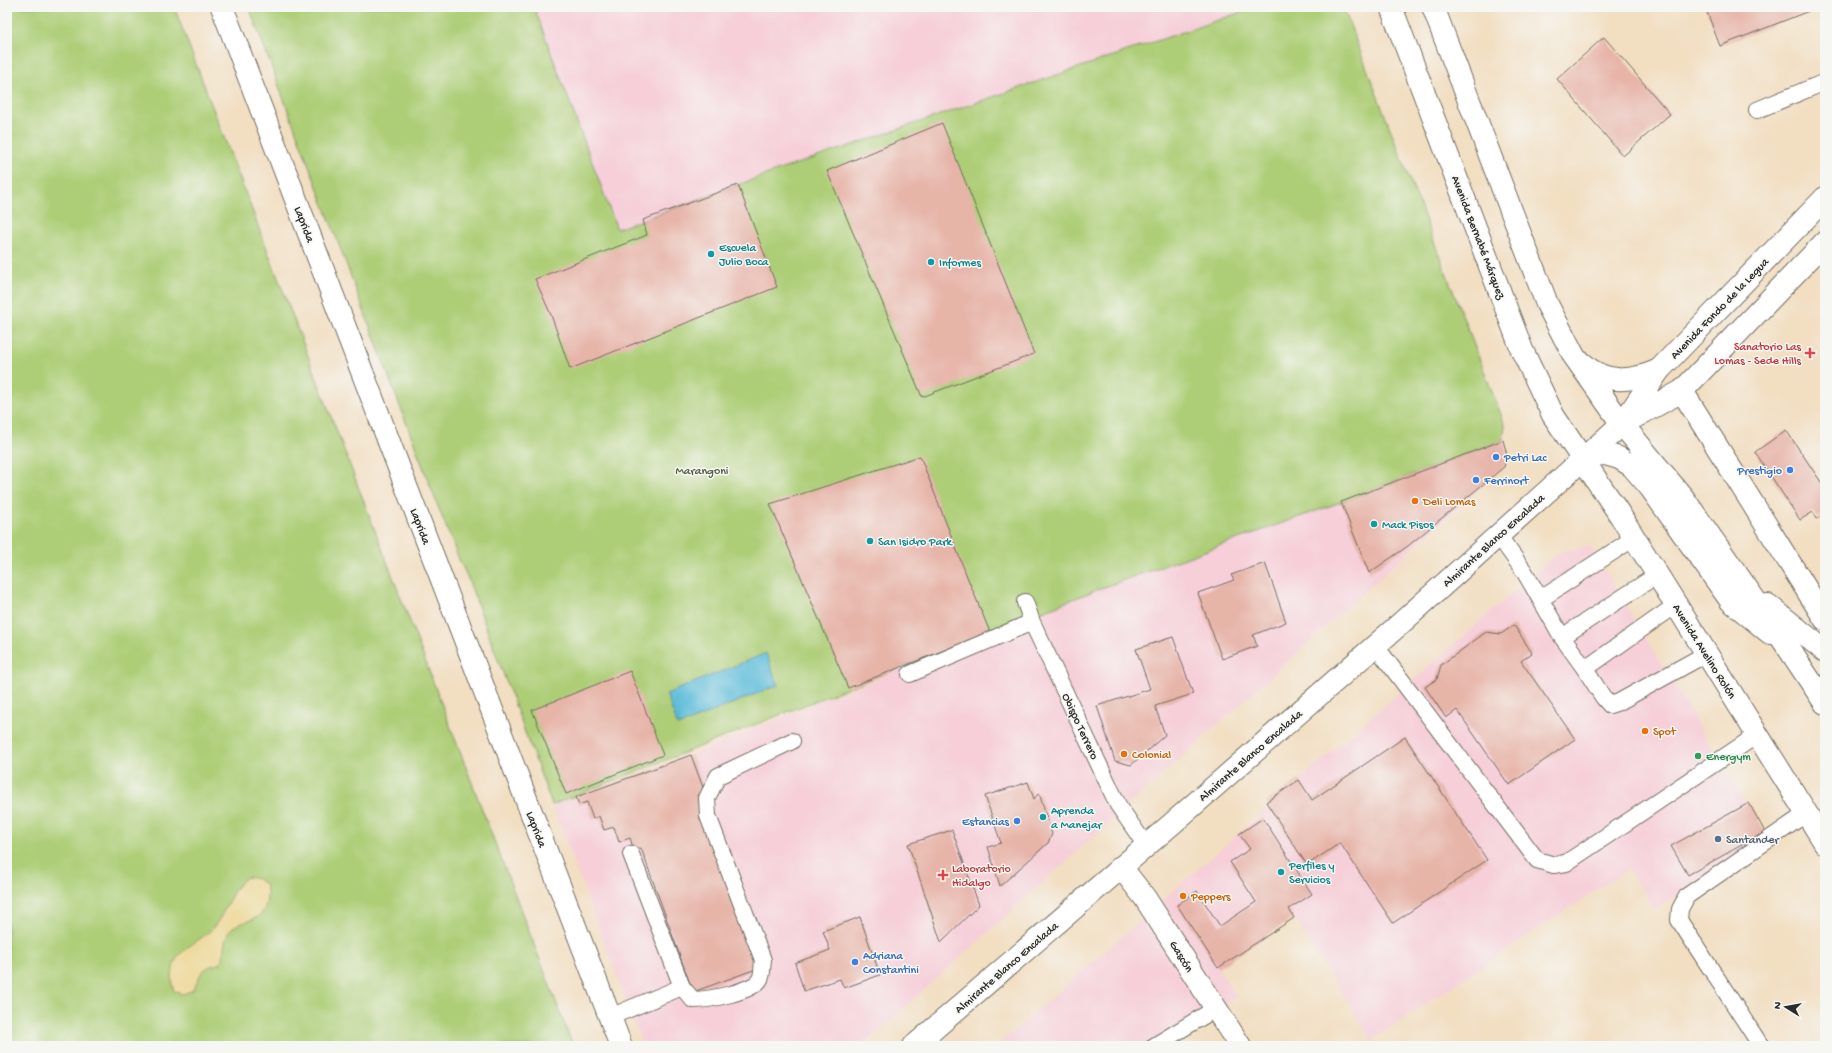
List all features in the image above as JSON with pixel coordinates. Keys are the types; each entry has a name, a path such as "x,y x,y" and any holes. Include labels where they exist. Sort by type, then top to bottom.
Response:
{"main road":[{"name":"Laprida","path":"222,7 621,1046"},
{"name":"Avenida Bernabé Márquez","path":"1391,7 1522,350 1553,415 1583,459"},
{"path":"1433,7 1547,304 1574,356 1622,424 1684,499 1785,643 1825,703"},
{"name":"Avenida Fondo de la Legua","path":"1622,424 1659,370 1825,198"},
{"name":"Avenida Fondo de la Legua","path":"1583,459 1622,424 1682,391 1825,242"},
{"path":"1574,356 1594,373 1607,378 1629,380 1646,376 1659,370"},
{"path":"1682,391 1825,618"},
{"path":"1583,459 1592,455 1605,454 1618,458 1632,466 1650,487 1731,601 1753,620 1785,643"},
{"name":"Almirante Blanco Encalada","path":"914,1046 1146,846 1375,645 1583,459"},
{"name":"Avenida Avelino Rolón","path":"1583,459 1825,843"},
{"path":"1746,587 1816,632 1825,651"},
{"name":"Gascón","path":"1121,867 1145,898 1240,1046"}],"lane":[{"path":"1756,110 1825,82"},
{"path":"1498,535 1524,571 1562,637 1610,705 1619,702 1706,654"},
{"path":"1541,599 1634,538"},
{"path":"1562,637 1657,575"},
{"name":"Obispo Terrero","path":"1025,602 1032,622 1118,805 1146,846"},
{"path":"1585,669 1676,605"},
{"path":"910,674 1032,622"},
{"path":"1375,645 1537,860 1554,865 1566,863 1757,735"},
{"path":"631,854 682,987 693,1000 711,999 755,985 760,978 763,960 708,816 707,798 718,776 792,741"},
{"path":"1760,1046 1679,920 1680,909 1687,896 1807,813"},
{"path":"610,1017 682,987"},
{"path":"1154,1046 1215,1009"}],"shaded area":[{"path":"534,7 1256,7 779,170 617,229"},
{"path":"1505,425 1507,463 862,1046 643,1046 552,805 691,755 990,632"},
{"path":"1590,546 1766,837 1655,910 1628,869 1372,1040 1294,918 1218,968 1237,997 1162,1046 997,1046 1559,552"}],"green space":[{"path":"7,7 174,7 573,1046 7,1046"},
{"name":"Marangoni","path":"249,7 534,7 617,229 779,170 1256,7 1343,7 1505,425 1503,440 1341,502 1096,590 552,805 467,576 437,504"}],"sand":[{"path":"247,877 258,879 266,885 267,897 265,908 259,916 236,925 230,930 227,934 220,964 213,965 204,970 192,991 182,994 174,991 172,974 177,958 184,950 211,930 216,924 236,888"}],"water":[{"path":"766,653 778,685 678,726 666,694"}],"building":[{"path":"1705,7 1819,7 1720,46"},
{"path":"1604,37 1670,114 1623,156 1557,79"},
{"name":"Informes","path":"942,123 1034,354 922,397 827,171"},
{"path":"738,185 777,287 570,369 551,315 535,279 647,235 643,220"},
{"name":"Prestigio","path":"1786,430 1825,488 1825,513 1817,519 1813,512 1800,520 1755,452"},
{"path":"1503,440 1507,455 1504,467 1408,546 1369,573 1341,502"},
{"name":"San Isidro Park","path":"920,456 990,632 848,688 770,504"},
{"path":"1265,563 1286,622 1253,635 1257,646 1222,659 1198,593 1234,580 1231,575"},
{"path":"1514,625 1532,653 1521,661 1575,739 1509,785 1457,710 1446,718 1425,687 1437,679 1441,665 1486,632 1501,634"},
{"path":"1173,637 1193,694 1155,706 1165,735 1131,765 1115,761 1097,706 1150,689 1136,649"},
{"path":"630,671 663,755 566,794 532,710"},
{"path":"1405,737 1487,860 1393,923 1340,843 1307,865 1266,802 1299,780 1312,800"},
{"path":"691,755 704,790 697,795 759,968 693,992 641,848 634,851 630,838 619,842 614,827 604,830 599,816 593,819 587,802 579,805 576,797"},
{"name":"Estancias","path":"1028,782 1034,799 1039,793 1052,834 1048,843 1000,886 988,847 1001,843 985,796"},
{"name":"Santander","path":"1749,803 1765,832 1688,875 1671,846"},
{"path":"1263,818 1312,894 1289,909 1294,918 1218,968 1177,905 1197,891 1220,926 1256,902 1230,862 1250,849 1239,834"},
{"name":"Laboratorio Hidalgo","path":"952,830 979,905 941,942 908,844"},
{"name":"Adriana Constantini","path":"860,917 880,975 844,988 840,979 804,991 795,963 830,950 823,931"}],"place":[{"name":"Escuela Julio Boca","path":"711,254"},
{"name":"Informes","path":"931,262"},
{"name":"Sanatorio Las Lomas - Sede Hills","path":"1810,353"},
{"name":"Petri Lac","path":"1496,457"},
{"name":"Prestigio","path":"1790,470"},
{"name":"Ferrinort","path":"1476,480"},
{"name":"Deli Lomas","path":"1415,501"},
{"name":"Mack Pisos","path":"1374,524"},
{"name":"San Isidro Park","path":"870,541"},
{"name":"Spot","path":"1645,731"},
{"name":"Colonial","path":"1124,754"},
{"name":"Energym","path":"1698,756"},
{"name":"Aprenda a Manejar","path":"1043,817"},
{"name":"Estancias","path":"1017,821"},
{"name":"Santander","path":"1718,839"},
{"name":"Perfiles y Servicios","path":"1281,872"},
{"name":"Laboratorio Hidalgo","path":"943,875"},
{"name":"Peppers","path":"1183,896"},
{"name":"Adriana Constantini","path":"855,962"}]}
